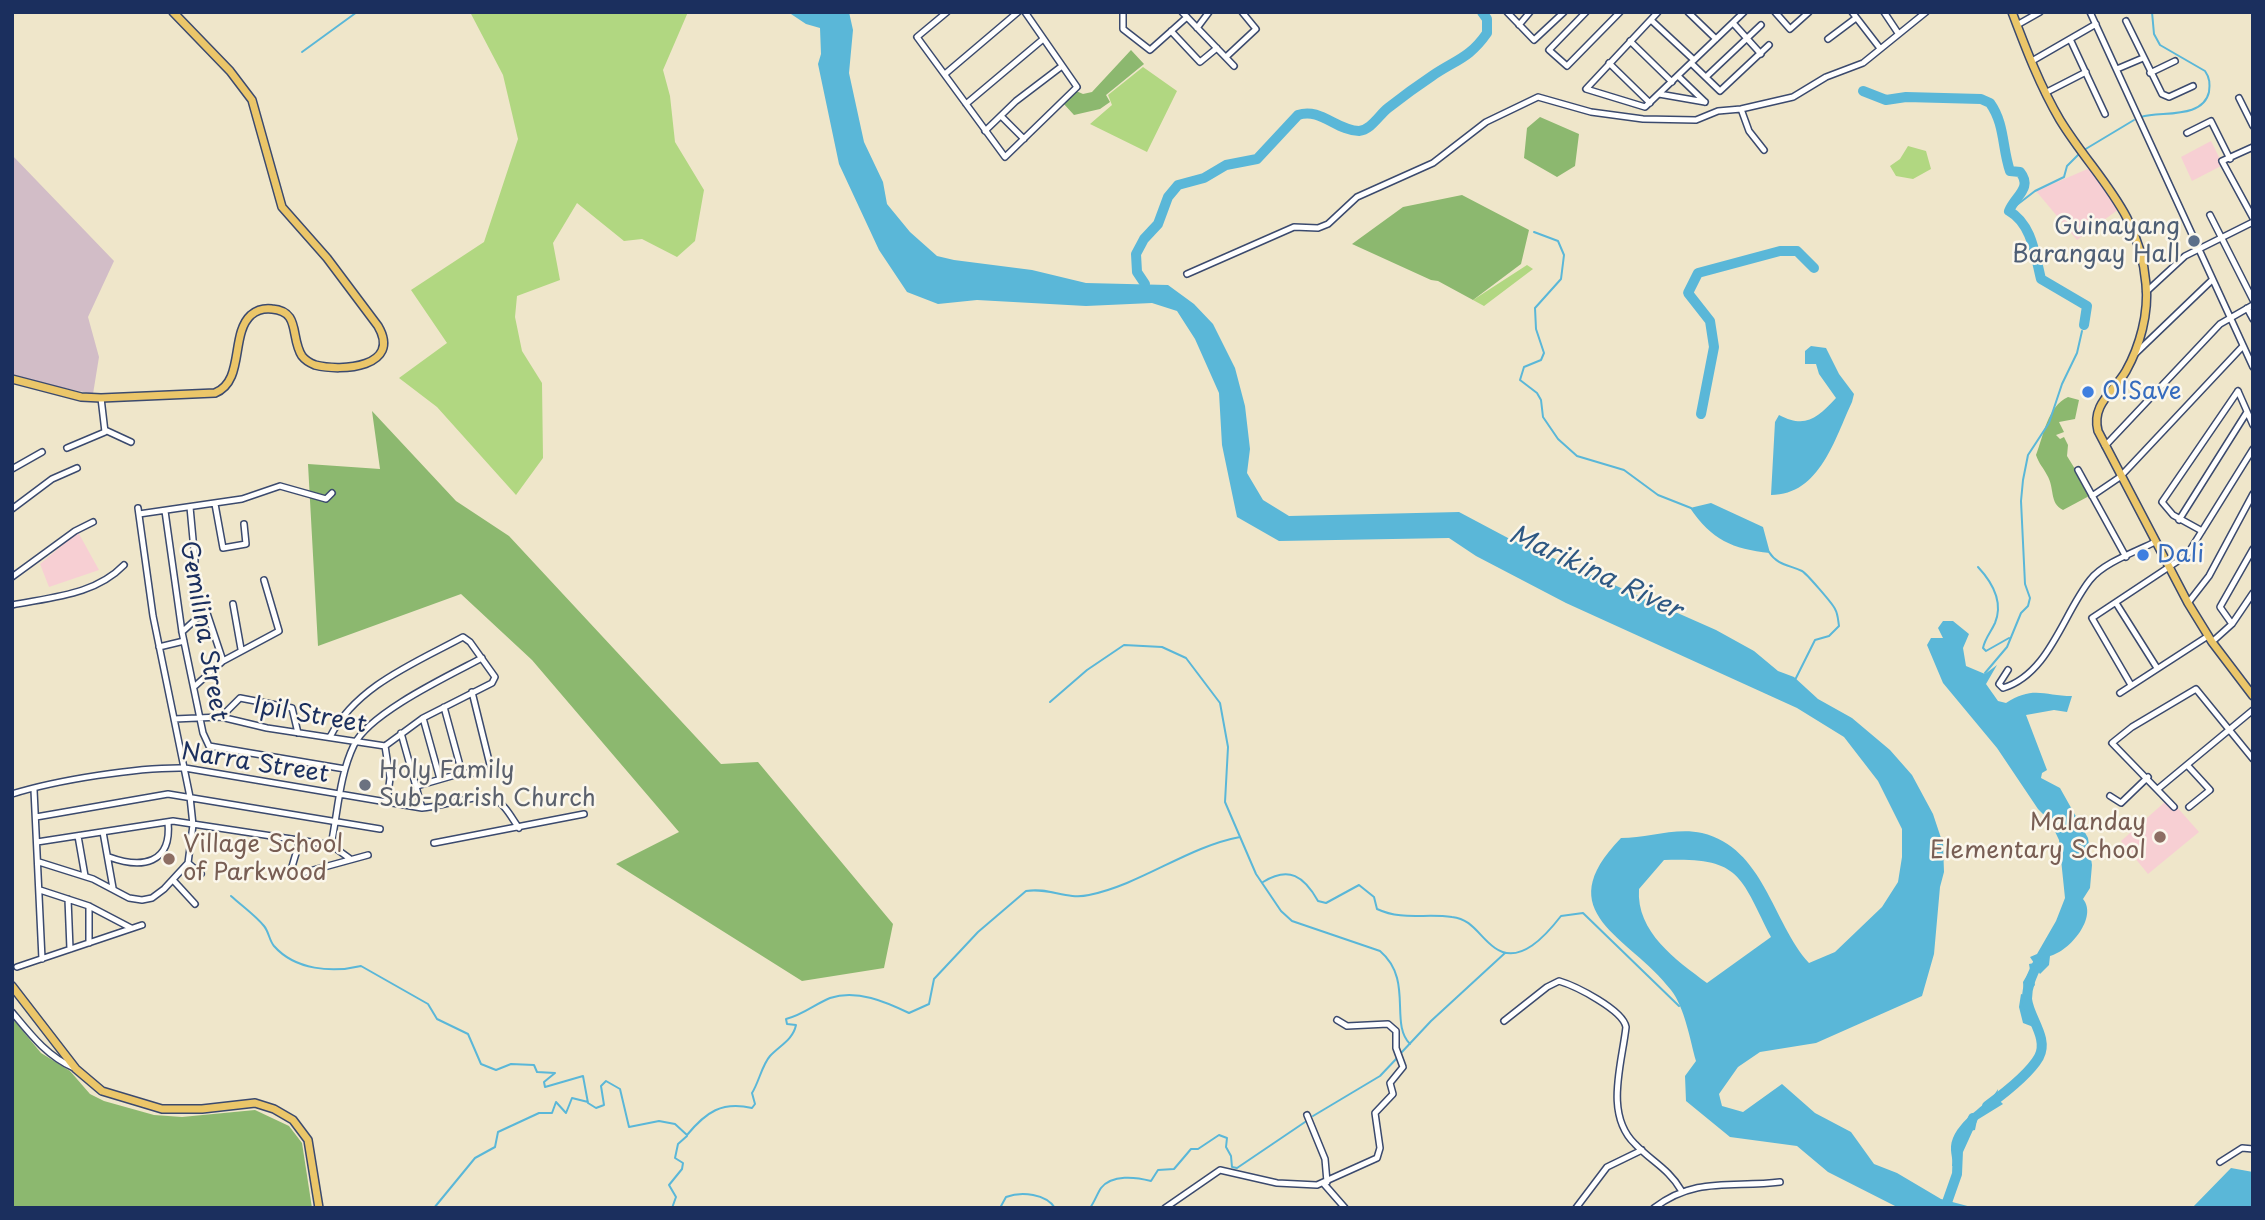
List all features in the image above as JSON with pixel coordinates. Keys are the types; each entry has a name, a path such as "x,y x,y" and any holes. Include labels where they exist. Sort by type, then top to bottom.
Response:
{"main road":[{"path":"12,379 101,398 219,391 231,377 247,320 261,310 278,310 288,315 294,324 302,357 315,365 366,363 378,358 385,348 384,336 373,320 327,258 282,207 252,100 230,71 173,12"},
{"path":"2012,12 2045,93 2129,217 2142,262 2146,292 2141,332 2125,372 2098,409 2096,424 2120,477 2188,603 2210,639 2253,696"},
{"path":"12,986 76,1069 102,1091 155,1108 192,1110 255,1103 274,1109 297,1125 308,1140 319,1208"}],"street":[{"path":"947,12 917,37 1005,157 1077,87 1025,12"},
{"path":"945,74 1018,12"},
{"path":"1123,12 1123,29 1150,50 1184,15 1234,66"},
{"path":"1197,28 1209,12"},
{"path":"1226,57 1256,29 1242,12"},
{"path":"1507,12 1534,40 1538,40 1564,12"},
{"path":"1519,24 1530,12"},
{"path":"1586,12 1549,50 1567,65 1620,12"},
{"path":"1658,12 1586,89 1643,107 1744,12"},
{"path":"1688,12 1716,39"},
{"path":"1774,12 1790,29 1809,12"},
{"path":"1884,12 1898,33"},
{"path":"1187,274 1294,227 1318,228 1328,224 1357,197 1433,163 1486,122 1538,97 1591,112 1676,121 1696,120 1718,111 1741,109 1793,96 1826,77 1863,63 1926,12"},
{"path":"2017,25 2039,12"},
{"path":"2090,12 2253,367"},
{"path":"1828,39 1854,15 1880,47"},
{"path":"1651,20 1720,91 1769,45"},
{"path":"2126,22 2162,94 2169,97 2193,86"},
{"path":"1733,23 1760,54"},
{"path":"2032,61 2096,24"},
{"path":"1706,77 1761,25"},
{"path":"1171,31 1200,62 1217,48"},
{"path":"2070,39 2105,114"},
{"path":"966,104 1042,40"},
{"path":"1630,41 1672,82"},
{"path":"2117,69 2143,58"},
{"path":"2150,73 2175,61"},
{"path":"1609,63 1650,103"},
{"path":"985,131 1062,66"},
{"path":"2045,93 2086,72"},
{"path":"1659,94 1705,102 1678,76"},
{"path":"2239,97 2253,126"},
{"path":"1741,109 1748,128 1765,150"},
{"path":"1001,116 1024,139"},
{"path":"2187,133 2211,121 2230,159"},
{"path":"2146,292 2185,256 2221,240 2253,220 2222,161 2253,147"},
{"path":"2210,215 2251,304 2253,319"},
{"path":"2132,357 2212,281"},
{"path":"2105,446 2229,317 2251,304"},
{"path":"2092,496 2120,477 2243,346"},
{"path":"2202,531 2179,520 2162,502 2238,391 2253,425"},
{"path":"101,398 105,430"},
{"path":"2179,520 2247,412"},
{"path":"105,430 131,442"},
{"path":"67,448 105,430"},
{"path":"2131,685 2092,618 2187,555 2253,449"},
{"path":"12,469 42,452"},
{"path":"12,509 52,479 77,468"},
{"path":"2078,470 2126,557"},
{"path":"39,862 85,876 129,898 142,900 152,898 188,863 193,825 190,797 159,647 138,511 165,511 215,504 242,499 280,486 292,487 313,498 326,499 332,493"},
{"path":"2188,603 2209,576 2253,494"},
{"path":"215,504 223,548 246,544 244,524"},
{"path":"190,507 195,561"},
{"name":"Gemilina Street","path":"165,511 182,632 209,746 345,769"},
{"path":"12,577 75,531 93,522"},
{"path":"2008,670 1999,685 2005,688 2017,682 2047,652 2090,579 2155,542"},
{"path":"2232,624 2220,607 2253,549"},
{"path":"12,605 95,586 112,577 124,565"},
{"path":"195,686 241,649 279,631 264,580"},
{"path":"2120,693 2232,624 2253,593"},
{"path":"2116,603 2157,668"},
{"path":"233,604 241,649"},
{"path":"182,632 206,610 223,661"},
{"path":"330,737 347,709 371,689 464,637 482,658 386,714 355,742 345,769 331,845"},
{"path":"159,647 184,641"},
{"name":"Ipil Street","path":"174,719 221,716 298,733 385,746 423,718 495,679 482,658"},
{"path":"2174,807 2159,788 2112,743 2132,727 2196,689 2253,759"},
{"path":"417,786 462,773 492,773 472,692"},
{"path":"221,716 240,698 265,701 292,708 298,733"},
{"path":"444,707 462,773"},
{"path":"2159,788 2253,710"},
{"path":"423,718 440,779"},
{"path":"401,733 422,808"},
{"path":"385,746 390,784 387,802"},
{"path":"2188,766 2210,790 2189,807"},
{"name":"Narra Street","path":"13,793 140,771 185,768 422,808 457,801 493,799 504,807 519,828"},
{"path":"2110,796 2121,803 2148,777"},
{"path":"34,789 42,959"},
{"path":"36,817 168,794 380,829"},
{"path":"434,843 583,814"},
{"path":"37,842 168,822 331,845 349,858"},
{"path":"109,857 128,864 148,863 158,857 166,846 168,822"},
{"path":"103,832 113,888"},
{"path":"78,836 85,876"},
{"path":"300,840 291,870 295,875 349,858 368,855"},
{"path":"188,863 201,874"},
{"path":"173,880 195,904"},
{"path":"40,890 89,906 131,928"},
{"path":"68,899 70,948"},
{"path":"89,906 89,943"},
{"path":"17,967 142,925"},
{"path":"1504,1021 1547,987 1559,981 1580,990 1622,1017 1626,1027 1617,1104 1626,1131 1642,1150 1664,1166 1681,1190"},
{"path":"12,1012 40,1046 56,1060 76,1069"},
{"path":"1165,1208 1220,1170 1276,1183 1325,1183 1378,1157 1375,1113 1393,1094 1391,1081 1402,1070 1393,1027 1347,1026 1337,1020"},
{"path":"1307,1115 1325,1159 1325,1183 1345,1208"},
{"path":"2220,1162 2242,1148 2253,1149"},
{"path":"1576,1208 1607,1167 1642,1150"},
{"path":"1654,1208 1681,1190 1735,1182 1780,1182"}],"shaded area":[{"path":"2211,141 2223,165 2192,181 2181,157"},
{"path":"12,155 114,261 88,317 99,357 93,394 12,377"},
{"path":"2090,168 2119,209 2077,240 2036,191"},
{"path":"78,532 99,570 49,587 40,564"},
{"name":"Malanday Elementary School","path":"2166,801 2173,809 2176,806 2199,832 2148,874 2121,841"}],"green space":[{"path":"470,12 688,12 663,70 670,96 675,142 704,190 695,241 677,257 642,239 624,241 577,203 553,243 560,280 517,296 515,317 522,351 542,383 543,458 516,495 437,407 399,378 447,343 411,290 484,242 518,139 503,75"},
{"path":"1131,50 1144,64 1106,95 1110,102 1100,109 1074,115 1063,103 1074,90 1083,94 1092,92"},
{"path":"1143,67 1177,91 1147,152 1090,124 1112,105 1108,95"},
{"path":"1540,117 1579,134 1575,166 1557,177 1524,158 1527,128"},
{"path":"1908,146 1926,151 1931,169 1913,179 1896,176 1890,166 1900,159"},
{"path":"1462,195 1529,230 1521,264 1473,300 1438,281 1352,244 1403,207"},
{"path":"1527,265 1533,269 1484,306 1473,300"},
{"path":"2068,397 2079,400 2075,419 2059,422 2064,432 2056,435 2060,439 2064,437 2068,445 2067,456 2091,495 2063,510 2054,499 2049,480 2036,455 2051,414 2055,407"},
{"path":"372,411 456,501 509,536 721,764 758,762 893,924 884,968 802,981 616,864 679,832 532,660 461,594 318,646 308,464 380,469"},
{"path":"12,1018 41,1053 70,1071 90,1094 104,1101 154,1115 182,1117 255,1110 289,1126 302,1143 312,1208 12,1208"}],"water":[{"path":"788,12 849,12 853,30 849,73 864,142 883,182 887,204 910,232 937,256 1032,270 1086,283 1168,285 1194,304 1213,324 1235,368 1245,406 1250,449 1247,473 1263,500 1289,516 1459,512 1508,538 1716,630 1754,651 1778,671 1794,677 1818,699 1852,718 1890,750 1912,775 1933,814 1943,844 1944,872 1940,887 1934,954 1922,996 1816,1043 1760,1052 1738,1067 1719,1094 1722,1106 1743,1112 1782,1084 1815,1113 1851,1132 1874,1164 1897,1173 1941,1199 1975,1208 1899,1208 1828,1172 1797,1146 1730,1137 1686,1101 1685,1076 1696,1061 1676,997 1654,971 1602,922 1593,905 1592,886 1600,864 1621,838 1692,831 1723,841 1740,854 1765,888 1785,928 1809,963 1835,952 1882,907 1898,882 1902,857 1902,829 1878,781 1844,737 1797,708 1566,603 1476,556 1449,538 1279,541 1237,517 1222,445 1219,393 1195,339 1177,311 1152,303 1086,306 977,300 938,304 907,292 879,250 839,164 818,64 821,54 820,28 806,24","holes":["1664,860 1709,862 1735,874 1744,885 1771,937 1707,983 1660,944 1644,919 1640,904 1639,889"]},
{"path":"1811,346 1826,348 1839,374 1854,394 1852,402 1832,447 1814,475 1802,486 1771,495 1775,422 1779,415 1804,421 1817,416 1836,398 1819,374 1816,364 1805,364 1805,351"},
{"path":"1711,503 1763,527 1770,553 1734,545 1706,528 1690,508"},
{"path":"1943,621 1953,621 1969,634 1963,648 1966,666 1985,674 1997,665 1986,684 1998,701 2006,703 2032,693 2072,696 2067,712 2054,710 2026,715 2047,770 2042,773 2041,778 2060,788 2088,838 2092,865 2090,888 2083,899 2087,906 2087,915 2080,932 2066,948 2050,956 2049,965 2040,974 2038,971 2031,973 2035,985 2025,996 2029,1016 2042,1029 2037,1033 2036,1041 2036,1028 2023,1023 2019,1007 2021,994 2024,995 2023,982 2030,970 2029,964 2034,963 2030,957 2037,954 2056,921 2065,898 2059,840 2050,821 2038,809 1997,748 1943,683 1927,645 1931,638 1943,638 1938,628"},
{"path":"1998,1089 1997,1098 2003,1104 1977,1120 1975,1130 1970,1131 1969,1126 1966,1127 1956,1153 1957,1166 1952,1166 1953,1138 1963,1123"},
{"path":"2231,1168 2253,1172 2253,1208 2192,1208"}],"waterway":[{"path":"302,52 357,12"},
{"path":"1145,284 1137,272 1136,254 1144,239 1158,224 1168,197 1178,185 1204,178 1226,165 1257,159 1298,115 1314,114 1351,130 1367,128 1404,96 1474,48 1487,33 1487,19 1482,12"},
{"path":"2141,117 2190,110 2205,101 2209,92 2209,79 2205,71 2160,45 2154,34 2152,12"},
{"path":"1863,91 1886,100 1906,97 1981,99 1990,103 2001,128 2010,171 2020,172 2025,183 2009,211 2028,232 2041,279 2087,306 2084,325"},
{"path":"2084,150 2134,120"},
{"path":"2009,211 2035,191 2064,177 2067,166 2079,154"},
{"path":"1534,232 1558,241 1564,255 1561,279 1535,308 1536,329 1544,353 1541,360 1524,367 1520,380 1537,393 1541,400 1543,417 1558,439 1577,456 1624,470 1658,495 1691,508"},
{"path":"1701,414 1714,347 1710,321 1688,293 1698,273 1780,251 1797,251 1814,268"},
{"path":"1985,673 2007,647 2021,613 2028,606 2030,598 2025,584 2021,501 2023,480 2028,455 2049,423 2062,384 2077,353 2082,331"},
{"path":"1769,552 1780,562 1802,571 1830,601 1837,615 1839,626 1829,636 1815,640 1795,680"},
{"path":"1978,567 1992,586 1998,607 1995,623 1983,648 1986,651 2009,638"},
{"path":"1050,702 1087,670 1124,645 1162,647 1186,658 1220,703 1228,747 1225,802 1256,874 1281,911 1292,921 1380,951 1390,962 1399,988 1401,1025 1410,1044"},
{"path":"231,896 253,914 264,926 274,946 292,960 314,968 361,966 428,1004 437,1019 468,1034 481,1064 496,1070 511,1064 534,1065 537,1072 555,1073 544,1082 545,1087 583,1076 588,1103 596,1108 604,1105 601,1086 606,1081 620,1089 629,1127 659,1121 675,1124 687,1135 715,1110 732,1106 752,1108 755,1104 752,1093 765,1064 789,1039 796,1025 787,1024 786,1019 830,998 850,995 881,1001 909,1013 929,1004 934,979 978,932 1026,891 1081,896 1109,890 1202,849 1240,837"},
{"path":"1263,882 1281,875 1295,876 1307,885 1318,901 1326,903 1359,885 1374,897 1377,909 1396,915 1459,918 1471,925 1489,944 1504,953 1523,951 1541,939 1561,916 1583,913 1679,1006"},
{"path":"1401,1053 1431,1021 1505,953"},
{"path":"1987,1106 2023,1077 2039,1057 2042,1043 2027,999 2030,981 2038,963"},
{"path":"1313,1116 1380,1076 1398,1057"},
{"path":"434,1208 475,1158 495,1147 498,1132 539,1113 552,1113 556,1102 566,1113 572,1098 588,1102"},
{"path":"1945,1208 1957,1174 1958,1151 1973,1118"},
{"path":"1090,1208 1101,1188 1111,1180 1138,1178 1151,1181 1158,1170 1174,1169 1191,1149 1198,1149 1219,1135 1227,1138 1226,1147 1231,1156 1232,1167 1237,1168 1308,1120"},
{"path":"672,1208 676,1197 669,1185 682,1169 683,1163 675,1158 678,1144 687,1136"},
{"path":"1000,1208 1006,1197 1026,1194 1040,1197 1055,1208"}],"place":[{"name":"Guinayang Barangay Hall","path":"2194,241"},
{"name":"O!Save","path":"2088,392"},
{"name":"Dali","path":"2143,555"},
{"name":"Holy Family Sub-parish Church","path":"365,785"},
{"name":"Malanday Elementary School","path":"2160,837"},
{"name":"Village School of Parkwood","path":"169,859"}],"water label":[{"name":"Marikina River","path":"1595,573"}]}
